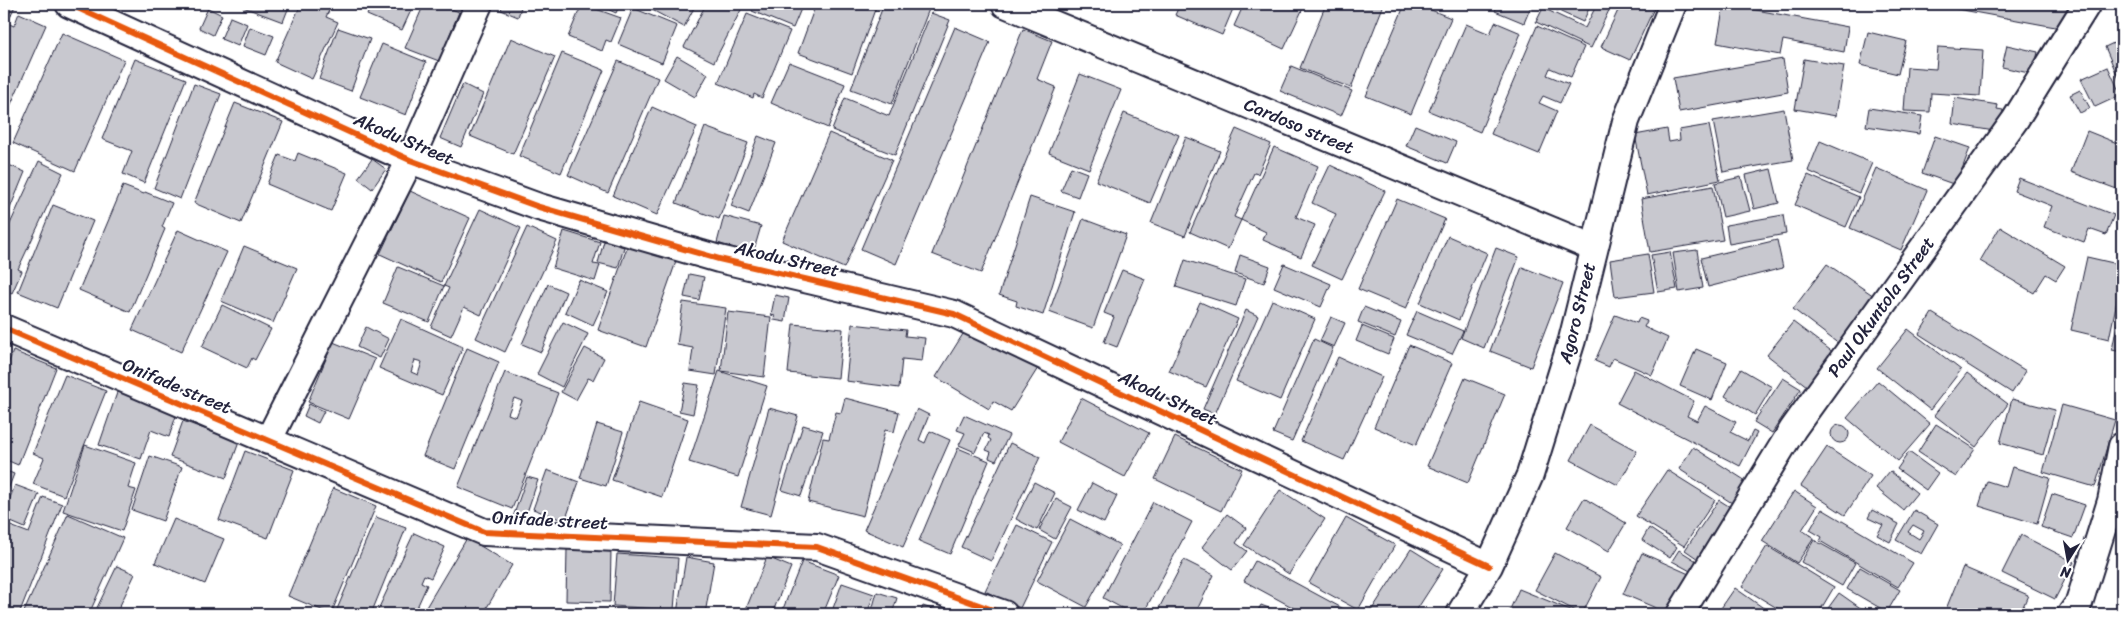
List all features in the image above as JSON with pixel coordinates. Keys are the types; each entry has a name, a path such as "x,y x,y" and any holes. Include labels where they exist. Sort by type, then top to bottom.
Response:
{"street":[{"name":"Akodu Street","path":"69,4 410,160 539,207 719,259 954,314 1489,566"},
{"path":"268,440 410,160 479,4"},
{"name":"Cardoso street","path":"1005,4 1594,248"},
{"name":"Agoro Street","path":"1460,614 1489,566 1530,475 1572,340 1626,121 1674,4"},
{"name":"Paul Okuntola Street","path":"1680,614 1793,429 2015,120 2087,4"},
{"name":"Onifade street","path":"4,328 484,532 817,547 1004,614"},
{"path":"2071,614 2079,603 2111,501 2122,446"}],"building":[{"path":"4,4 16,4 7,23 14,26 19,13 46,25 4,120"},
{"path":"235,4 290,4 283,22"},
{"path":"301,4 332,4 326,17 338,22 312,79 275,62"},
{"path":"372,4 414,4 402,30 367,15"},
{"path":"424,4 439,4 459,12 439,61 405,48"},
{"path":"503,4 522,4 518,17 501,10"},
{"path":"582,4 621,18 611,42 606,40 602,51 568,37"},
{"path":"596,4 620,4 616,13"},
{"path":"641,4 696,4 684,27"},
{"path":"706,4 744,4 714,62 684,47"},
{"path":"755,4 803,4 793,28 752,11"},
{"path":"816,4 877,4 852,73 798,53"},
{"path":"884,4 931,4 892,104 851,89"},
{"path":"1180,4 1235,4 1222,35 1175,15"},
{"path":"1244,4 1305,4 1284,49 1234,26"},
{"path":"1326,4 1384,4 1351,88 1300,68"},
{"path":"1405,4 1416,4 1451,18 1411,114 1366,96"},
{"path":"1475,4 1491,4 1488,9"},
{"path":"1498,4 1532,4 1524,23 1495,11"},
{"path":"1543,4 1591,4 1583,22"},
{"path":"1597,4 1612,4 1591,48 1536,22 1543,8 1585,28"},
{"path":"1621,4 1656,4 1630,60 1601,47"},
{"path":"1724,4 1848,27 1844,52 1783,40 1780,55 1717,43"},
{"path":"1930,4 2071,4 2066,29"},
{"path":"208,8 222,15 213,35 199,28"},
{"path":"633,8 677,26 662,63 618,44"},
{"path":"931,13 950,20 895,155 832,130 845,98 889,116"},
{"path":"747,14 790,31 762,98 754,94 753,98 718,83"},
{"path":"230,17 247,24 238,46 221,39"},
{"path":"1495,22 1521,33 1480,132 1429,111 1466,24 1490,34"},
{"path":"1537,26 1584,47 1571,77 1550,68 1547,75 1569,84 1560,103 1543,96 1539,103 1557,111 1539,154 1491,134"},
{"path":"250,27 274,36 266,55 243,46"},
{"path":"955,27 990,42 896,264 861,249"},
{"path":"338,28 370,39 351,91 319,79"},
{"path":"1023,29 1052,41 1037,79 1056,87 981,273 932,254"},
{"path":"1868,32 1906,41 1898,74 1860,65"},
{"path":"62,33 124,60 75,171 13,143"},
{"path":"511,38 555,57 513,154 470,136"},
{"path":"2122,39 2122,86 2105,47"},
{"path":"382,44 426,62 406,115 360,97"},
{"path":"2007,45 2038,52 2033,74 2002,67"},
{"path":"1938,47 1983,50 1980,96 1931,93 1930,112 1904,111 1907,67 1936,69"},
{"path":"562,53 604,70 561,173 519,156"},
{"path":"677,56 708,74 695,97 664,79"},
{"path":"135,59 186,79 144,183 123,174 132,151 102,139"},
{"path":"1783,59 1788,92 1679,112 1673,78"},
{"path":"1804,59 1844,66 1836,116 1795,109"},
{"path":"618,61 658,78 608,193 568,175"},
{"path":"789,62 845,84 828,128 771,103"},
{"path":"1291,66 1352,91 1341,116 1280,91"},
{"path":"2108,67 2121,95 2095,107 2081,79"},
{"path":"1080,74 1121,90 1089,169 1049,153"},
{"path":"194,84 221,94 180,199 154,188"},
{"path":"463,84 483,94 461,147 440,138"},
{"path":"2080,90 2090,108 2080,113 2070,95"},
{"path":"1955,98 1998,105 1997,109 2003,110 2000,132 1952,124"},
{"path":"235,103 283,122 241,223 194,203"},
{"path":"652,107 697,127 657,215 613,196"},
{"path":"1869,108 1922,116 1919,134 1866,126"},
{"path":"1784,109 1793,160 1723,172 1713,121"},
{"path":"1124,113 1179,135 1150,203 1096,181"},
{"path":"1415,125 1456,142 1447,163 1406,146"},
{"path":"1709,125 1720,180 1647,195 1635,135 1667,129 1669,142 1680,140 1679,130"},
{"path":"705,127 748,143 719,219 676,203"},
{"path":"1236,129 1271,144 1258,174 1254,173 1234,217 1241,220 1228,249 1190,232"},
{"path":"2087,131 2122,145 2122,191 2071,172"},
{"path":"829,133 892,160 844,268 782,241"},
{"path":"758,136 776,143 749,213 731,206"},
{"path":"1935,136 1970,148 1956,185 1922,173"},
{"path":"1186,137 1220,151 1185,236 1151,223"},
{"path":"1820,141 1872,163 1859,193 1808,171"},
{"path":"1274,147 1318,166 1296,217 1315,225 1301,257 1263,240 1266,232 1241,220"},
{"path":"298,153 347,173 331,211 267,184 279,155 295,161"},
{"path":"372,159 386,169 372,189 358,178"},
{"path":"39,161 63,173 18,269 22,271 12,293 4,289 4,237"},
{"path":"4,163 25,172 4,223"},
{"path":"1330,165 1385,191 1342,279 1312,265 1336,214 1312,203"},
{"path":"1071,167 1087,173 1078,197 1061,191"},
{"path":"1876,168 1927,190 1901,250 1850,228"},
{"path":"1771,169 1779,203 1754,209 1746,175"},
{"path":"1808,175 1859,197 1846,227 1795,205"},
{"path":"1741,177 1750,211 1723,217 1715,183"},
{"path":"2019,178 2114,215 2106,235 2089,229 2084,242 2044,227 2052,206 2014,191"},
{"path":"123,186 144,194 145,192 172,203 162,227 165,229 130,312 79,290"},
{"path":"1713,186 1723,240 1650,252 1641,199"},
{"path":"410,191 470,218 441,282 380,254"},
{"path":"1030,197 1075,212 1043,315 1016,306 1017,301 999,295"},
{"path":"1397,199 1445,219 1406,309 1358,289"},
{"path":"53,205 93,221 57,308 18,292"},
{"path":"480,209 521,228 481,315 464,307 451,336 431,327 449,288 444,286"},
{"path":"1783,215 1786,234 1729,244 1726,225"},
{"path":"724,216 761,226 753,253 717,243"},
{"path":"1083,219 1126,235 1093,328 1049,312"},
{"path":"527,227 557,241 505,352 476,338"},
{"path":"2000,227 2065,266 2056,280 2046,274 2034,293 1980,261"},
{"path":"178,230 227,252 181,352 132,330"},
{"path":"564,231 600,242 593,264 600,265 595,281 553,268"},
{"path":"1448,236 1487,253 1459,320 1420,303"},
{"path":"630,239 678,256 646,347 598,330"},
{"path":"1777,240 1783,268 1708,287 1701,258"},
{"path":"604,241 624,247 618,268 598,263"},
{"path":"244,246 297,268 273,323 221,301"},
{"path":"1496,248 1519,257 1484,348 1461,338"},
{"path":"1697,250 1703,288 1679,292 1673,253"},
{"path":"1670,252 1677,289 1658,292 1651,255"},
{"path":"1648,254 1654,292 1615,297 1610,260"},
{"path":"1240,255 1270,266 1264,283 1235,273"},
{"path":"2087,257 2122,265 2122,277 2109,339 2071,330"},
{"path":"1185,260 1245,279 1236,306 1176,287"},
{"path":"1284,264 1331,284 1321,307 1274,287"},
{"path":"1827,264 1880,300 1844,348 1793,309"},
{"path":"398,267 444,286 429,322 383,303"},
{"path":"1522,267 1563,283 1531,367 1490,351"},
{"path":"1122,270 1145,279 1117,347 1104,342 1114,317 1104,313"},
{"path":"689,274 704,277 699,300 684,297"},
{"path":"579,280 608,292 593,325 565,312"},
{"path":"548,284 566,292 541,352 522,344"},
{"path":"775,295 789,298 785,322 774,320 775,316 771,315"},
{"path":"2122,299 2122,352 2112,350"},
{"path":"1272,300 1315,319 1280,400 1236,381"},
{"path":"683,302 726,308 716,375 690,371 693,348 677,345"},
{"path":"1200,302 1238,319 1206,387 1169,371"},
{"path":"222,305 271,329 255,360 252,358 247,368 202,347"},
{"path":"1364,307 1401,322 1395,337 1358,322"},
{"path":"1246,310 1258,316 1215,414 1203,409"},
{"path":"1417,311 1463,331 1452,354 1406,335"},
{"path":"728,312 771,317 764,377 721,371"},
{"path":"1932,313 2026,371 2012,393 1919,334"},
{"path":"1615,315 1637,323 1639,318 1647,321 1644,327 1668,338 1652,375 1613,358 1609,367 1595,361"},
{"path":"1331,317 1345,323 1334,347 1320,341"},
{"path":"401,319 463,347 442,395 379,368","holes":["415,360 422,362 418,375 411,372"]},
{"path":"563,322 588,334 562,387 537,374"},
{"path":"1793,322 1838,356 1812,390 1767,355"},
{"path":"793,324 843,329 838,378 788,373"},
{"path":"852,324 906,330 905,336 925,338 922,361 902,359 899,388 846,381"},
{"path":"968,326 1038,368 1011,411 993,401 989,409 936,377"},
{"path":"1362,326 1394,339 1388,354 1356,341"},
{"path":"366,327 389,339 380,358 357,347"},
{"path":"1908,329 1961,370 1930,410 1877,368"},
{"path":"1314,339 1333,348 1292,441 1273,433"},
{"path":"333,342 375,359 349,419 308,402"},
{"path":"1409,345 1452,363 1416,445 1374,427"},
{"path":"467,348 499,362 455,469 423,456"},
{"path":"585,348 604,358 593,380 588,378 576,400 561,392"},
{"path":"1696,349 1727,362 1712,400 1680,386"},
{"path":"13,351 56,368 18,465 4,459 4,375"},
{"path":"1338,357 1382,377 1344,460 1301,441"},
{"path":"1741,369 1772,387 1755,415 1725,396"},
{"path":"1634,370 1694,401 1687,416 1697,421 1705,406 1736,422 1730,432 1748,441 1753,431 1757,433 1740,466 1617,403"},
{"path":"719,371 767,386 738,477 689,462"},
{"path":"505,372 558,393 512,509 458,487","holes":["514,398 522,401 516,417 508,414"]},
{"path":"1967,373 2008,404 1976,447 1934,415"},
{"path":"65,375 106,391 64,496 33,484 44,458 33,453"},
{"path":"1465,378 1505,394 1468,483 1427,466"},
{"path":"1783,378 1801,389 1772,433 1754,422"},
{"path":"1878,381 1930,424 1898,461 1847,418"},
{"path":"685,383 699,385 693,414 679,411"},
{"path":"119,387 179,407 169,437 151,430 141,459 99,445"},
{"path":"845,398 899,412 894,432 885,430 863,516 808,502 823,438 829,439 836,412 841,413"},
{"path":"1081,398 1149,433 1125,477 1058,442"},
{"path":"2012,399 2055,410 2043,455 2000,443"},
{"path":"639,402 688,419 662,497 612,480"},
{"path":"309,404 324,411 318,423 304,416"},
{"path":"2062,405 2115,420 2095,487 2043,472"},
{"path":"769,408 798,416 771,515 741,507"},
{"path":"917,409 929,415 919,440 925,443 930,431 950,440 903,547 864,530"},
{"path":"964,415 1009,435 996,461 989,458 991,452 986,450 991,440 988,438 989,435 984,433 975,452 959,445 965,433 957,430"},
{"path":"183,421 239,442 226,478 170,457"},
{"path":"597,424 623,432 606,486 580,478"},
{"path":"1936,424 1975,449 1956,477 1918,452"},
{"path":"803,425 823,431 801,496 782,490"},
{"path":"1590,425 1637,451 1618,485 1571,460"},
{"path":"1840,425 1846,428 1849,434 1846,440 1840,443 1834,440 1831,434 1834,428"},
{"path":"1175,437 1242,469 1221,511 1155,479"},
{"path":"1010,443 1040,457 991,561 961,547"},
{"path":"85,445 136,463 128,488 136,490 122,531 63,511"},
{"path":"1693,447 1746,481 1732,503 1679,469"},
{"path":"1827,447 1871,476 1845,515 1801,486"},
{"path":"958,448 989,461 950,554 919,541"},
{"path":"245,451 294,470 268,538 219,520"},
{"path":"1909,452 1938,473 1926,490 1897,469"},
{"path":"150,456 182,467 163,521 132,510"},
{"path":"2012,467 2050,478 2037,524 1979,506 1987,481 2006,487"},
{"path":"4,470 14,474 4,500"},
{"path":"547,470 579,482 565,521 533,509"},
{"path":"1667,470 1715,500 1684,546 1636,516"},
{"path":"1890,471 1917,493 1903,510 1876,488"},
{"path":"527,477 538,480 523,524 512,520"},
{"path":"1034,482 1055,493 1037,530 1016,519"},
{"path":"1092,483 1117,496 1104,523 1078,510"},
{"path":"15,485 39,494 25,528 4,519 4,513"},
{"path":"333,488 376,506 331,614 288,596"},
{"path":"1280,490 1325,519 1289,574 1244,545"},
{"path":"1794,491 1817,506 1802,530 1814,538 1797,563 1762,541"},
{"path":"2052,494 2085,505 2073,538 2041,527"},
{"path":"43,497 62,504 19,614 4,614 4,534 8,525 29,533"},
{"path":"1584,498 1626,523 1609,551 1567,527"},
{"path":"1056,499 1072,507 1055,539 1039,530"},
{"path":"1719,500 1735,510 1701,561 1685,550"},
{"path":"1153,502 1192,522 1143,614 1133,614 1103,598"},
{"path":"1822,509 1913,563 1898,587 1820,541 1822,537 1810,530"},
{"path":"1872,510 1899,524 1890,542 1877,535 1883,525 1868,518"},
{"path":"1914,510 1938,524 1921,554 1896,540","holes":["1913,525 1924,531 1919,539 1908,532"]},
{"path":"68,514 123,538 89,614 23,614"},
{"path":"1227,514 1246,528 1236,543 1247,551 1232,570 1202,547"},
{"path":"376,517 406,528 371,614 335,614"},
{"path":"1346,518 1395,545 1358,610 1309,583"},
{"path":"174,519 224,539 205,584 155,563"},
{"path":"1070,519 1120,545 1086,607 1037,581"},
{"path":"1017,525 1052,542 1020,608 985,591"},
{"path":"1649,528 1677,547 1670,558 1642,540"},
{"path":"414,533 445,547 431,578 424,575 421,582 427,585 414,614 376,614"},
{"path":"2021,535 2074,562 2055,599 2002,573"},
{"path":"467,538 512,565 483,614 422,614"},
{"path":"1814,540 1855,563 1842,586 1801,562"},
{"path":"1767,546 1834,587 1818,614 1787,614 1742,587"},
{"path":"567,548 611,549 610,602 566,601"},
{"path":"1411,549 1443,569 1414,614 1377,614 1371,611"},
{"path":"1679,550 1698,562 1692,572 1672,561"},
{"path":"1555,553 1601,577 1582,614 1535,590"},
{"path":"1642,553 1689,574 1670,614 1623,594"},
{"path":"617,554 678,558 674,610 613,606"},
{"path":"686,557 714,562 705,614 677,613"},
{"path":"767,557 791,567 772,614 744,614"},
{"path":"1184,560 1214,575 1195,614 1156,614"},
{"path":"802,561 839,575 823,614 781,614"},
{"path":"1255,561 1353,614 1305,614 1244,581"},
{"path":"117,566 135,574 116,614 94,614"},
{"path":"1860,567 1900,590 1887,612 1847,589"},
{"path":"1963,567 2028,595 2020,614 1944,614"},
{"path":"842,583 874,594 867,614 831,614"},
{"path":"1735,588 1772,614 1717,614"},
{"path":"1519,589 1573,611 1571,614 1508,614"},
{"path":"877,592 897,598 892,614 871,614"},
{"path":"1839,593 1869,614 1830,614 1826,611"},
{"path":"1261,605 1284,614 1256,614"},
{"path":"923,606 946,614 920,614"}],"cycle path":[{"path":"69,4 410,160 539,207 719,259 954,314 1489,566"},
{"path":"4,328 484,532 817,547 1004,614"}]}
